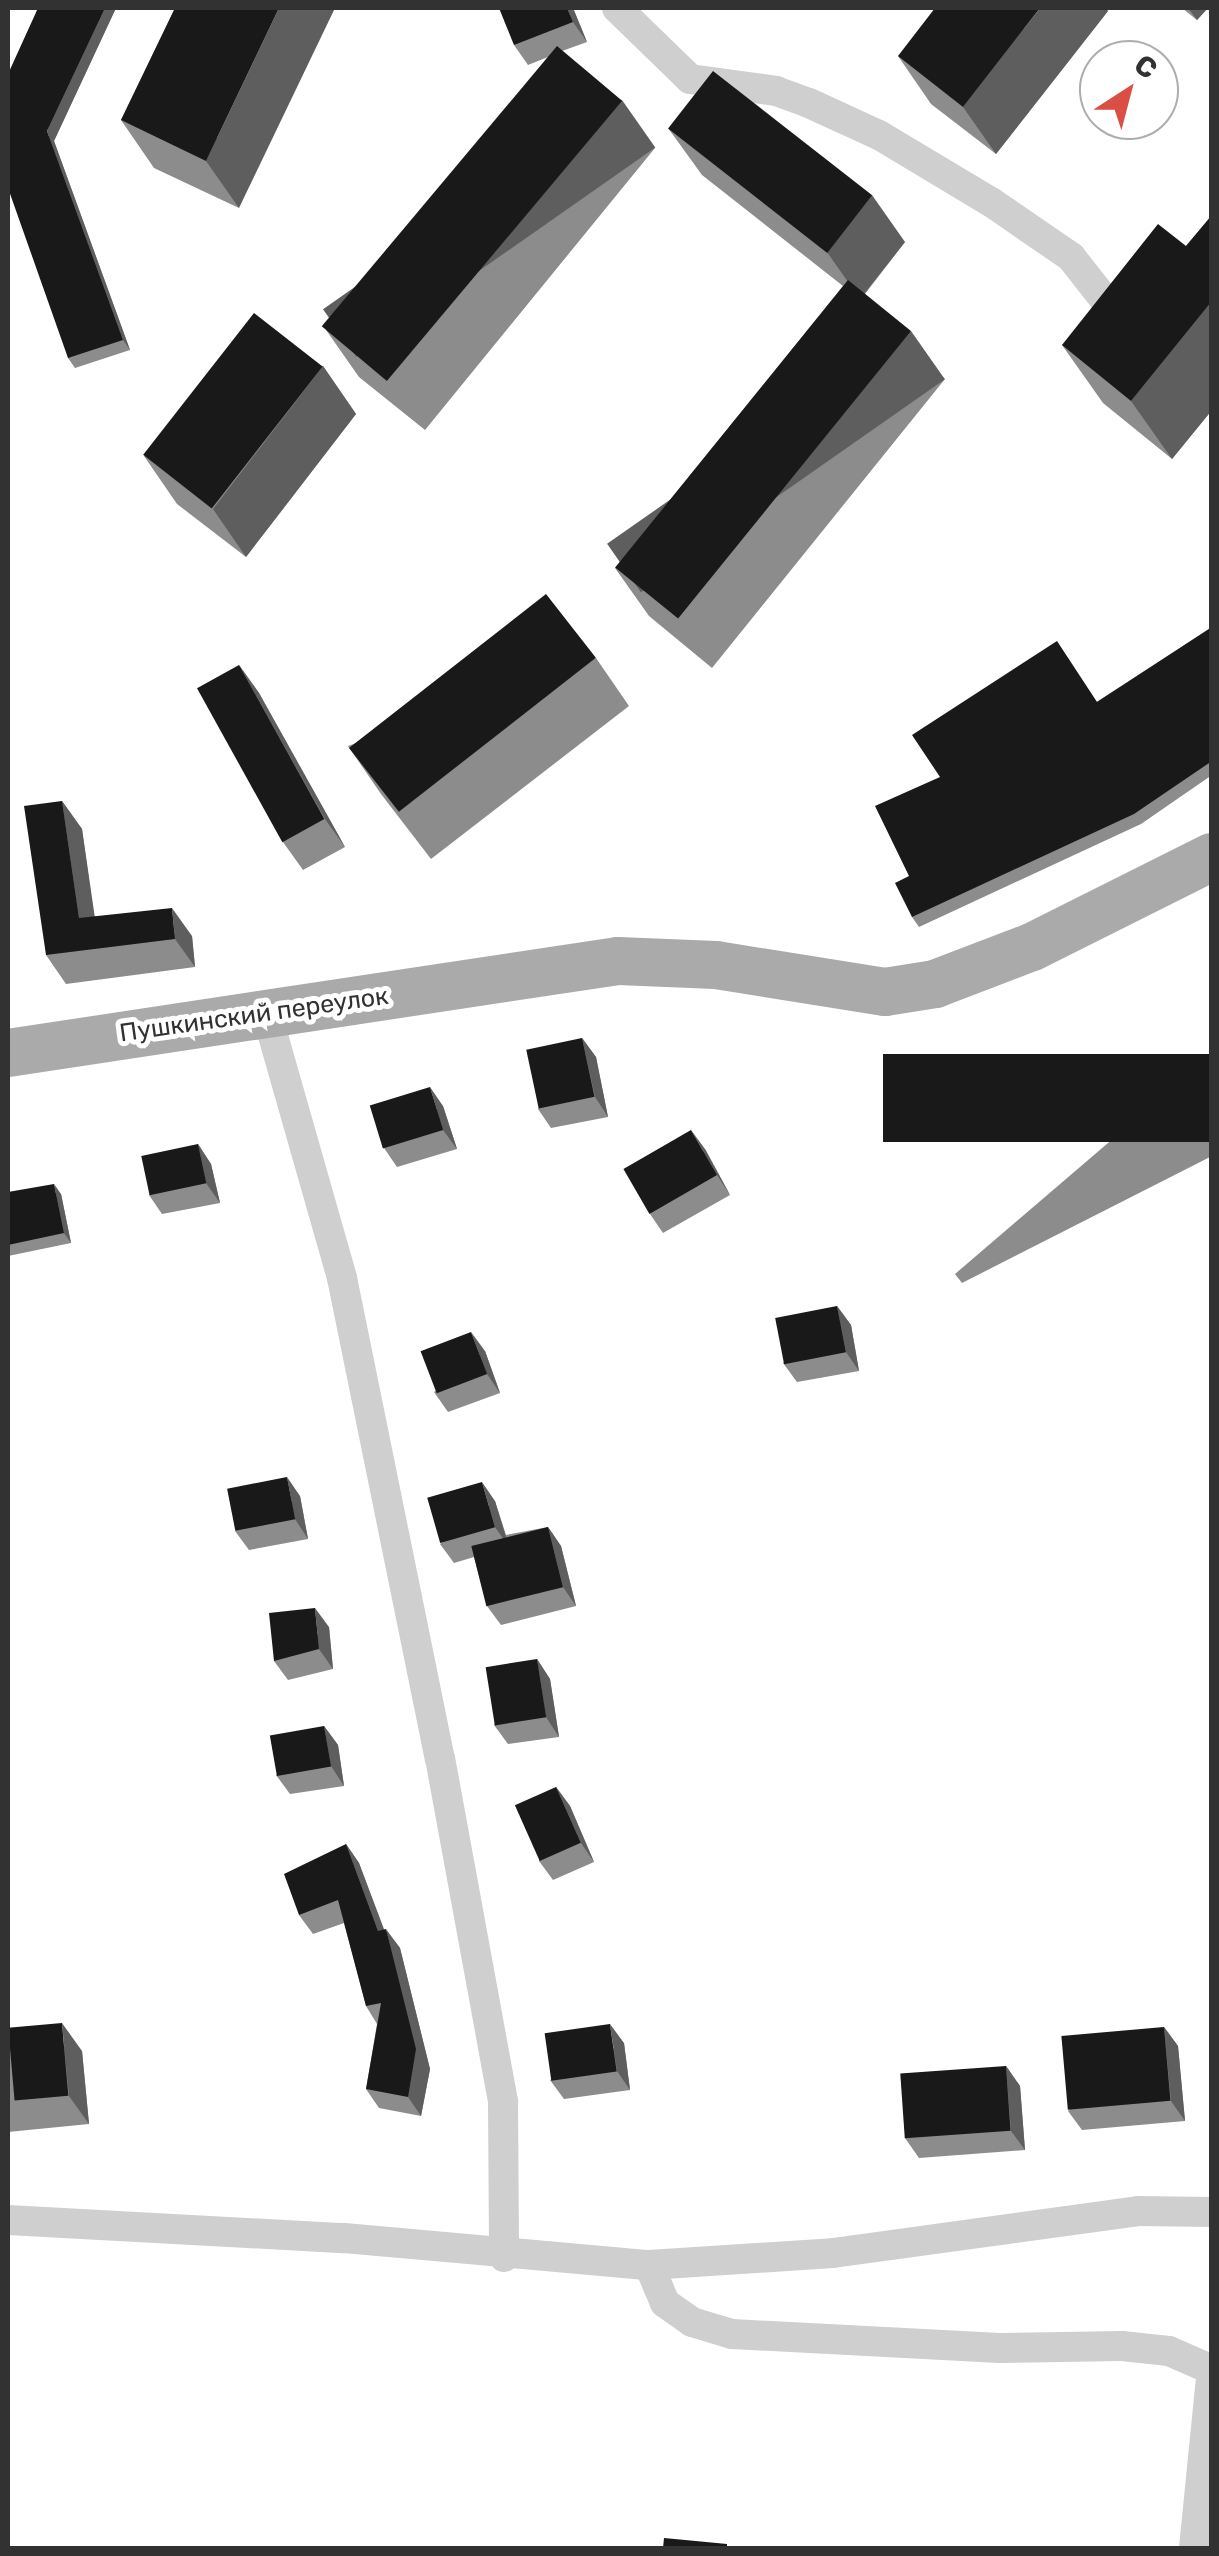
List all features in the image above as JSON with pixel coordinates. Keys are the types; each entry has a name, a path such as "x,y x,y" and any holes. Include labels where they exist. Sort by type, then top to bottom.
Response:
{"main road":[{"name":"Пушкинский переулок","path":"8,1052 500,975 618,961 716,965 885,992 935,984 1032,947 1212,856"}],"street":[{"path":"618,8 690,79 776,91 880,135 1071,257 1124,323"},
{"path":"266,1011 342,1278 440,1758 504,2102 504,2257"},
{"path":"8,2220 344,2238 504,2257 649,2266 833,2254 1138,2211 1212,2212"},
{"path":"649,2266 666,2303 692,2322 732,2334 1000,2348 1122,2346 1170,2351 1211,2369 1194,2548"}],"building":[{"path":"38,8 105,8 47,131 123,340 68,358 8,188 8,74"},
{"path":"175,8 279,8 206,161 121,120"},
{"path":"499,8 567,8 573,22 514,45"},
{"path":"935,8 1040,8 963,107 898,56"},
{"path":"557,46 622,101 387,381 322,326"},
{"path":"713,71 872,195 827,253 668,129"},
{"path":"1212,215 1212,301 1131,401 1062,345 1158,224 1186,246"},
{"path":"848,280 911,331 678,619 615,568"},
{"path":"254,313 323,367 212,508 143,455"},
{"path":"546,594 596,658 399,812 349,748"},
{"path":"1212,627 1212,761 1134,814 912,917 895,883 909,876 875,806 940,777 912,735 1057,641 1097,702"},
{"path":"239,665 324,819 282,842 197,688"},
{"path":"62,801 79,918 172,908 175,939 46,955 24,806"},
{"path":"582,1038 594,1097 539,1109 526,1050"},
{"path":"883,1054 1212,1054 1212,1142 883,1142"},
{"path":"430,1087 443,1130 383,1148 370,1105"},
{"path":"691,1130 717,1175 649,1214 623,1169"},
{"path":"198,1144 206,1183 150,1195 141,1156"},
{"path":"54,1184 64,1233 8,1245 8,1192"},
{"path":"837,1306 846,1352 784,1364 775,1318"},
{"path":"471,1332 487,1374 437,1393 421,1351"},
{"path":"287,1477 295,1519 235,1531 227,1489"},
{"path":"482,1482 495,1527 440,1543 427,1498"},
{"path":"548,1527 563,1587 486,1606 471,1546"},
{"path":"315,1608 319,1649 274,1661 269,1613"},
{"path":"537,1659 546,1717 495,1725 486,1667"},
{"path":"324,1726 331,1766 277,1776 270,1736"},
{"path":"556,1787 581,1843 540,1861 515,1805"},
{"path":"346,1844 378,1931 386,1929 416,2049 408,2097 366,2089 381,2003 366,2006 338,1900 299,1915 284,1874"},
{"path":"62,2023 68,2096 15,2100 8,2028"},
{"path":"610,2024 617,2072 551,2081 545,2033"},
{"path":"1164,2027 1170,2101 1068,2110 1061,2036"},
{"path":"1006,2066 1011,2131 905,2138 900,2073"},
{"path":"664,2538 727,2544 727,2548 663,2548"}]}
